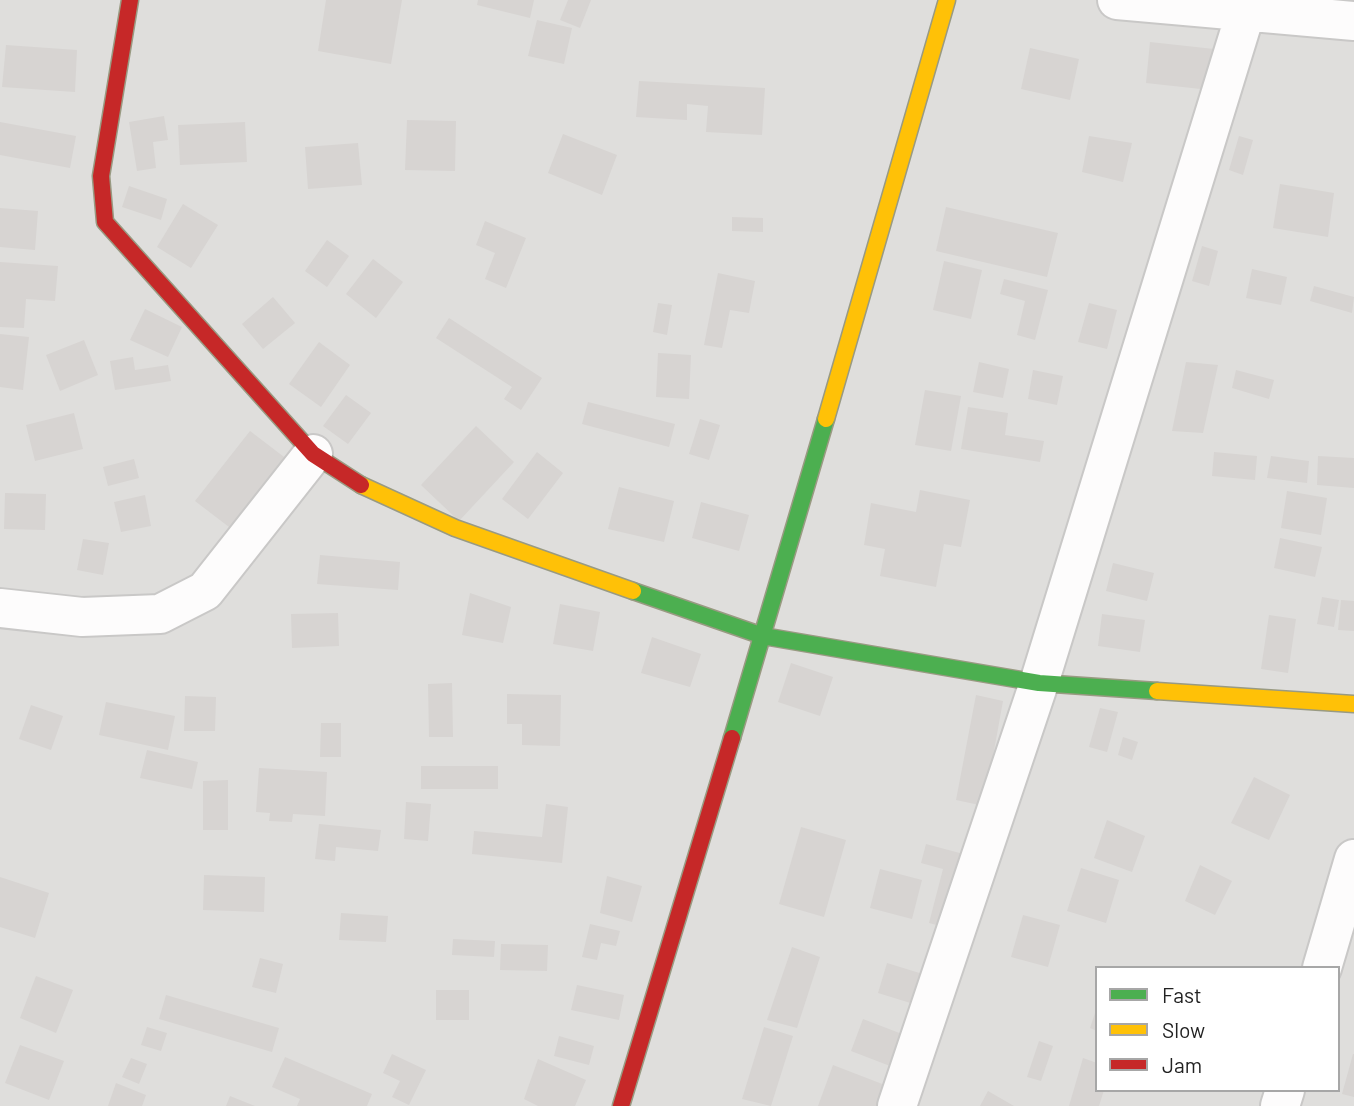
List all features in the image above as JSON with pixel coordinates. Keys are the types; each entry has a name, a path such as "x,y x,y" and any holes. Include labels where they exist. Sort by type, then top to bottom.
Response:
{"street":[{"path":"130,0 102,176 105,222 313,454 371,491 455,528 763,636 1039,683 1354,704"},
{"path":"621,1106 763,636 947,0"},
{"path":"1117,0 1354,21"},
{"path":"897,1106 1039,683 1246,11"},
{"path":"0,608 82,617 160,614 205,591 313,454"},
{"path":"1323,966 1354,859"}],"shaded area":[{"path":"0,0 1354,0 1354,1106 0,1106"}],"building":[{"path":"326,0 402,0 391,64 318,51"},
{"path":"478,0 534,0 530,18 477,5"},
{"path":"568,0 591,0 580,28 560,20"},
{"path":"537,20 572,28 564,64 528,56"},
{"path":"1150,42 1214,49 1210,90 1146,83"},
{"path":"6,45 77,50 75,92 2,87"},
{"path":"1030,48 1079,59 1070,100 1021,89"},
{"path":"639,81 765,88 762,135 706,132 708,106 687,104 687,120 636,117"},
{"path":"164,116 168,140 153,142 156,168 137,171 129,122"},
{"path":"407,120 456,121 455,171 405,170"},
{"path":"0,122 76,136 70,168 0,155"},
{"path":"245,122 247,162 180,165 178,125"},
{"path":"563,134 617,155 602,195 548,173"},
{"path":"1089,136 1132,143 1123,182 1082,172"},
{"path":"1239,136 1253,140 1243,175 1229,170"},
{"path":"358,143 362,185 308,189 305,147"},
{"path":"1280,184 1334,193 1328,237 1273,228"},
{"path":"129,186 167,199 161,220 122,207"},
{"path":"183,204 218,225 191,268 157,247"},
{"path":"946,207 1058,233 1047,277 936,251"},
{"path":"0,208 38,211 35,250 0,247"},
{"path":"732,217 763,218 763,232 732,231"},
{"path":"485,221 526,238 506,288 485,279 495,253 476,245"},
{"path":"327,240 349,256 327,287 305,271"},
{"path":"1202,246 1218,251 1209,286 1192,281"},
{"path":"373,259 403,282 376,318 346,294"},
{"path":"944,261 982,270 971,319 933,310"},
{"path":"0,262 58,266 55,301 26,299 24,328 0,327"},
{"path":"1252,269 1287,277 1281,305 1246,298"},
{"path":"718,273 755,281 749,313 730,310 722,348 704,345"},
{"path":"1004,279 1048,290 1035,340 1017,335 1025,301 1000,294"},
{"path":"1314,286 1354,297 1352,313 1310,301"},
{"path":"273,297 295,323 263,349 242,324"},
{"path":"658,303 672,305 667,335 653,332"},
{"path":"1089,303 1117,310 1107,349 1078,342"},
{"path":"145,309 182,327 168,357 130,340"},
{"path":"449,318 542,378 521,410 504,399 512,387 436,338"},
{"path":"0,334 29,337 23,390 0,387"},
{"path":"84,340 98,375 60,391 46,355"},
{"path":"319,342 350,365 321,407 289,384"},
{"path":"658,353 691,355 689,399 656,397"},
{"path":"133,357 135,370 168,365 171,381 115,390 110,361"},
{"path":"979,362 1009,369 1003,398 973,392"},
{"path":"1186,362 1218,365 1203,433 1172,431"},
{"path":"1033,370 1063,376 1057,405 1028,399"},
{"path":"1236,370 1274,380 1269,399 1232,388"},
{"path":"925,390 961,396 951,451 915,445"},
{"path":"346,395 371,413 348,444 323,426"},
{"path":"588,402 675,424 669,447 582,424"},
{"path":"968,407 1008,413 1005,435 1044,441 1040,462 961,449"},
{"path":"74,413 83,449 35,461 26,425"},
{"path":"700,419 720,425 709,460 689,454"},
{"path":"476,426 514,462 459,521 421,485"},
{"path":"250,431 288,460 233,530 195,501"},
{"path":"537,452 563,473 528,519 502,499"},
{"path":"1214,452 1257,456 1255,480 1212,476"},
{"path":"1271,456 1309,461 1307,483 1267,478"},
{"path":"1318,456 1354,458 1354,488 1317,485"},
{"path":"134,459 139,478 108,486 103,467"},
{"path":"619,487 674,501 664,542 608,529"},
{"path":"920,490 970,500 961,547 944,544 936,587 880,576 885,549 864,545 871,503 916,512"},
{"path":"1287,491 1327,498 1321,535 1281,528"},
{"path":"5,493 46,494 45,530 4,529"},
{"path":"145,495 151,526 121,532 114,502"},
{"path":"701,502 749,515 739,551 692,538"},
{"path":"1280,538 1322,547 1315,577 1274,568"},
{"path":"83,539 109,543 103,575 77,570"},
{"path":"320,555 400,562 398,590 317,584"},
{"path":"1113,563 1154,573 1147,601 1106,591"},
{"path":"470,593 511,607 503,643 462,635"},
{"path":"1322,597 1339,600 1334,627 1317,624"},
{"path":"1341,600 1354,601 1354,631 1338,630"},
{"path":"560,604 600,612 593,651 553,644"},
{"path":"338,613 339,646 292,648 291,614"},
{"path":"1102,614 1145,620 1140,652 1098,646"},
{"path":"1269,615 1296,619 1288,673 1261,669"},
{"path":"652,637 701,654 690,687 641,673"},
{"path":"791,663 833,677 820,716 778,702"},
{"path":"452,683 453,737 429,737 428,684"},
{"path":"507,694 561,695 560,746 522,745 522,724 507,724"},
{"path":"976,695 1003,701 984,806 956,800"},
{"path":"185,696 216,697 215,731 184,731"},
{"path":"106,702 175,716 168,750 99,735"},
{"path":"31,705 63,716 51,750 19,739"},
{"path":"1100,708 1118,712 1107,752 1089,747"},
{"path":"321,723 341,723 341,757 320,757"},
{"path":"1123,737 1138,742 1132,760 1118,755"},
{"path":"147,750 198,762 192,789 140,778"},
{"path":"421,766 498,766 498,789 421,789"},
{"path":"259,768 327,772 325,816 293,814 292,822 269,821 270,813 256,812"},
{"path":"1254,777 1290,795 1269,840 1231,823"},
{"path":"228,780 228,830 203,830 203,781"},
{"path":"406,802 431,804 428,841 404,839"},
{"path":"546,804 568,807 562,863 472,854 474,831 542,837"},
{"path":"1107,820 1145,836 1132,872 1094,858"},
{"path":"319,824 381,830 378,851 336,847 335,861 315,859"},
{"path":"801,827 846,840 824,917 779,904"},
{"path":"926,844 971,856 952,929 929,923 943,869 921,863"},
{"path":"1200,865 1232,881 1215,915 1185,901"},
{"path":"1081,868 1119,880 1106,923 1067,911"},
{"path":"880,869 922,880 912,919 870,908"},
{"path":"204,875 265,877 264,912 203,910"},
{"path":"607,876 642,886 632,922 600,913"},
{"path":"0,877 49,893 35,938 0,927"},
{"path":"341,913 388,916 386,942 339,940"},
{"path":"1023,915 1060,925 1048,967 1011,957"},
{"path":"590,924 620,931 616,946 601,943 597,960 582,957"},
{"path":"453,939 495,941 494,957 452,955"},
{"path":"501,944 548,945 547,971 500,970"},
{"path":"792,947 820,957 797,1028 767,1020"},
{"path":"260,958 283,964 276,993 252,987"},
{"path":"887,963 926,975 917,1005 878,993"},
{"path":"36,976 73,990 56,1033 20,1018"},
{"path":"577,985 624,995 619,1020 571,1010"},
{"path":"436,990 469,990 469,1020 436,1020"},
{"path":"166,995 279,1028 272,1052 159,1019"},
{"path":"1095,1013 1095,1030 1090,1028"},
{"path":"863,1019 902,1034 890,1066 851,1051"},
{"path":"147,1027 167,1033 161,1051 141,1045"},
{"path":"764,1027 793,1036 771,1106 742,1099"},
{"path":"559,1036 594,1046 589,1065 554,1056"},
{"path":"1039,1041 1053,1046 1041,1081 1027,1077"},
{"path":"20,1045 64,1061 49,1100 5,1083"},
{"path":"392,1054 426,1070 409,1105 392,1097 400,1081 383,1073"},
{"path":"1354,1054 1354,1097 1342,1094"},
{"path":"285,1057 372,1094 367,1106 297,1106 300,1099 272,1087"},
{"path":"131,1058 147,1064 139,1084 122,1077"},
{"path":"1083,1058 1095,1062 1095,1092 1103,1092 1099,1106 1069,1106"},
{"path":"538,1059 586,1080 575,1106 538,1106 524,1099"},
{"path":"833,1065 890,1087 883,1106 818,1106"},
{"path":"116,1083 146,1095 142,1106 108,1106"},
{"path":"988,1091 1014,1106 980,1106"},
{"path":"230,1096 255,1106 226,1106"}],"traffic: fast":[{"path":"732,738 826,419"},
{"path":"633,591 763,636 1039,683 1157,691"}],"traffic: slow":[{"path":"826,419 947,0"},
{"path":"361,485 455,528 633,591"},
{"path":"1157,691 1354,704"}],"traffic: jam":[{"path":"130,0 101,176 105,222 313,454 361,485"},
{"path":"621,1106 732,738"}]}
